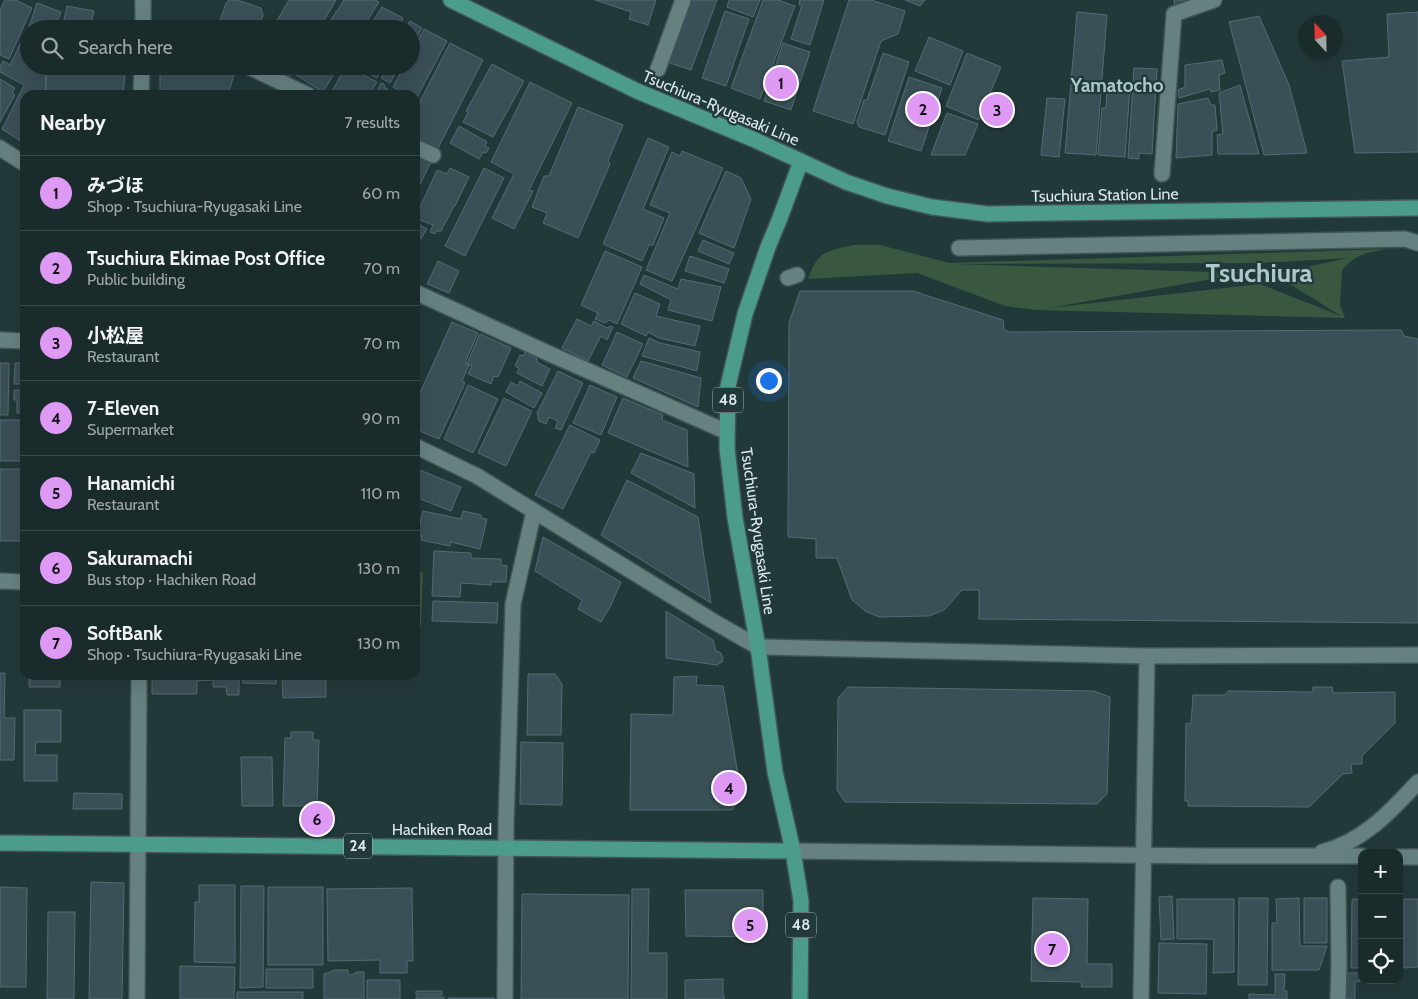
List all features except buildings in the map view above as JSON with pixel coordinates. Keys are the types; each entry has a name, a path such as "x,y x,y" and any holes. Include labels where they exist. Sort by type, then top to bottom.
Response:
{"main road":[{"name":"Tsuchiura-Ryugasaki Line","path":"451,0 636,91 801,161 768,247 746,314 728,386 727,432 735,518 758,647 775,772 793,850 801,901 800,999"},
{"name":"Tsuchiura Station Line","path":"801,161 846,182 887,196 932,206 988,214 1418,208"},
{"name":"Hachiken Road","path":"0,843 793,850"}],"street":[{"path":"143,0 143,20"},
{"path":"658,69 683,0"},
{"path":"1162,174 1174,14 1214,0"},
{"path":"141,90 142,75"},
{"path":"266,75 297,90"},
{"path":"0,148 20,161"},
{"path":"420,149 433,155"},
{"path":"959,248 1404,239 1418,243"},
{"path":"420,294 727,432"},
{"path":"0,340 20,341"},
{"path":"420,448 477,476 758,647 1148,656 1418,655"},
{"path":"505,999 506,847 513,604 534,511"},
{"path":"0,581 20,582"},
{"path":"1141,999 1148,656"},
{"path":"136,999 139,680"},
{"path":"1306,856 1335,849 1360,836 1394,808 1418,782"},
{"path":"793,850 1358,856"},
{"path":"1403,857 1418,857"},
{"path":"1338,886 1340,963 1338,999"}],"green space":[{"path":"854,245 880,245 950,263 1388,249 1357,257 1342,270 1340,305 1345,318 1037,310 1005,306 917,273 808,279 816,262 825,253","holes":["1348,258 1274,274 1341,316 1260,284 1049,308 1246,273 955,264 1260,263"]},
{"path":"420,571 423,572 420,627"}],"place":[{"name":"みづほ","path":"781,83"},
{"name":"Tsuchiura Ekimae Post Office","path":"923,109"},
{"name":"小松屋","path":"997,110"},
{"name":"7-Eleven","path":"729,788"},
{"name":"Sakuramachi","path":"317,819"},
{"name":"Hanamichi","path":"750,925"},
{"name":"SoftBank","path":"1052,949"}],"district":[{"name":"Yamatocho","path":"1117,85"},
{"name":"Tsuchiura","path":"1259,273"}]}
